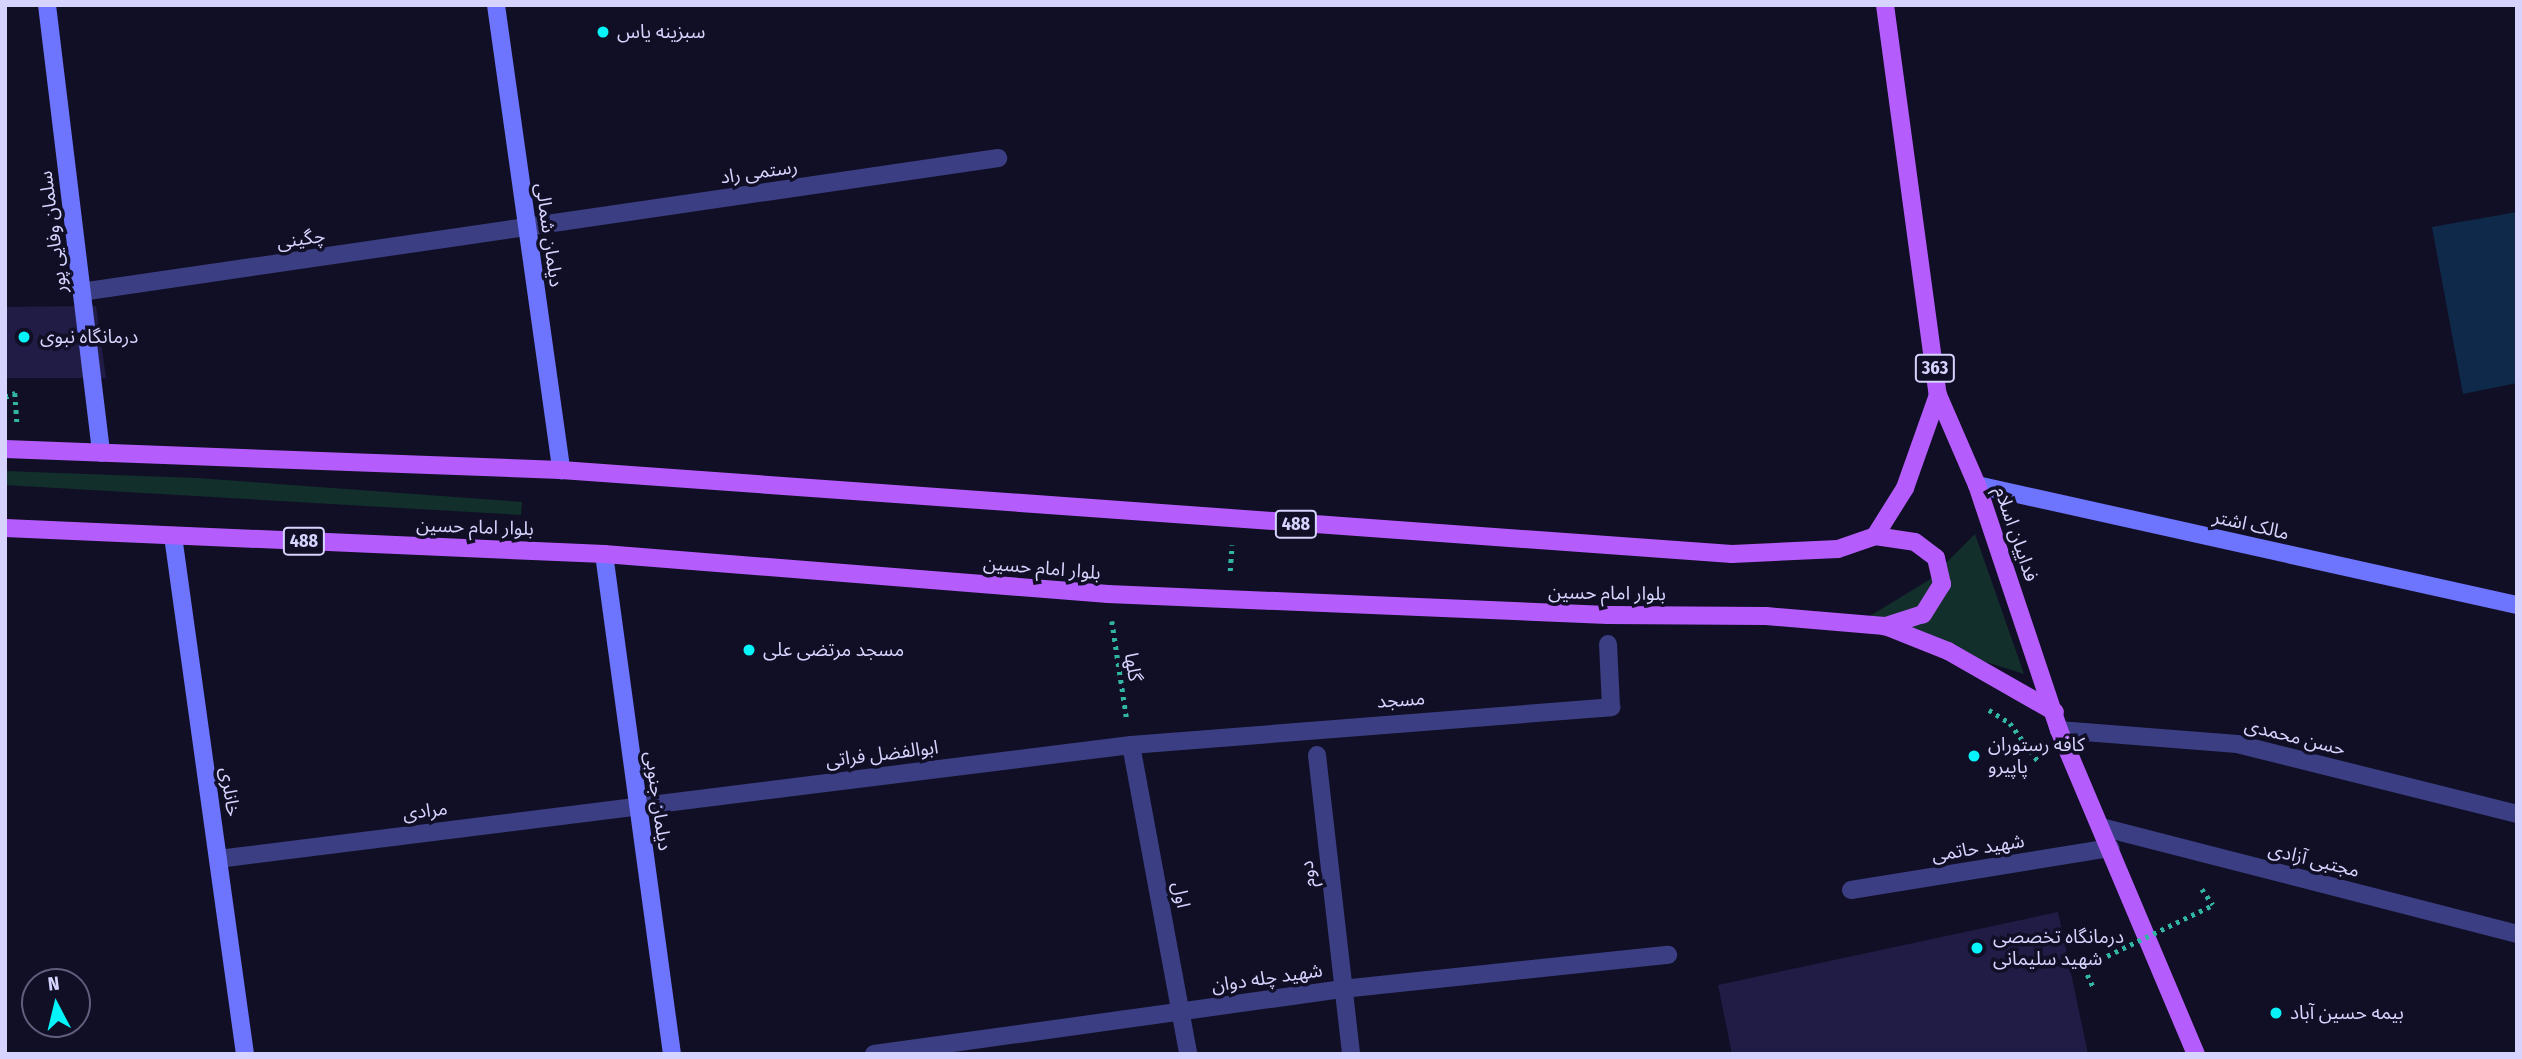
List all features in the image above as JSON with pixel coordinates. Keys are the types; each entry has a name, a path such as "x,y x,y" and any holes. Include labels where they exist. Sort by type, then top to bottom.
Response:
{"main road":[{"name":"فداییان اسلام","path":"1885,5 1938,395 1977,485 2059,730 2196,1054"},
{"path":"1885,626 1923,614 1942,584 1936,558 1914,542 1875,536 1905,488 1938,395"},
{"name":"488","path":"5,449 561,470 1732,554 1838,549 1875,536"},
{"name":"بلوار امام حسین","path":"5,528 604,554 1108,594 1608,615 1766,617 1885,626 1948,652 2055,712"}],"street":[{"name":"سلمان وفایی پور","path":"47,5 101,453"},
{"name":"دیلمان شمالی","path":"496,5 561,470"},
{"name":"رستمی راد","path":"527,227 998,158"},
{"name":"چگینی","path":"81,292 527,227"},
{"name":"مالک اشتر","path":"1977,485 2517,605"},
{"name":"خانلری","path":"173,536 245,1054"},
{"name":"دیلمان جنوبی","path":"604,554 672,1054"},
{"name":"مسجد","path":"1131,745 1611,707 1608,644"},
{"name":"حسن محمدی","path":"2059,730 2237,744 2517,814"},
{"name":"ابوالفضل فراتی","path":"638,806 1131,745"},
{"name":"اول","path":"1131,745 1188,1054"},
{"name":"دوم","path":"1317,755 1342,989"},
{"name":"مرادی","path":"218,859 638,806"},
{"name":"مجتبی آزادی","path":"2101,827 2517,934"},
{"name":"شهید حاتمی","path":"1851,890 2110,848"},
{"name":"شهید چله دوان","path":"874,1054 1342,989 1668,955"},
{"path":"1342,989 1351,1054"}],"path":[{"path":"5,397 15,393"},
{"path":"1227,599 1234,519"},
{"name":"گلها","path":"1108,594 1131,745"},
{"path":"2094,988 2084,967 2213,905 2202,889"}],"green space":[{"path":"5,471 197,478 522,502 521,515 5,485"},
{"path":"1975,534 2024,674 1860,622 1929,580"}],"water":[{"path":"2517,212 2517,383 2463,394 2432,227"}],"building":[{"path":"96,306 106,378 5,378 5,307"},
{"name":"درمانگاه تخصصی شهید سلیمانی","path":"2058,912 2088,1054 1732,1054 1718,985"}],"place":[{"name":"سبزینه یاس","path":"603,32"},
{"name":"درمانگاه نبوی","path":"24,337"},
{"name":"مسجد مرتضی علی","path":"749,650"},
{"name":"کافه رستوران پاپیرو","path":"1974,756"},
{"name":"درمانگاه تخصصی شهید سلیمانی","path":"1977,948"},
{"name":"بیمه حسین آباد","path":"2276,1013"}]}
